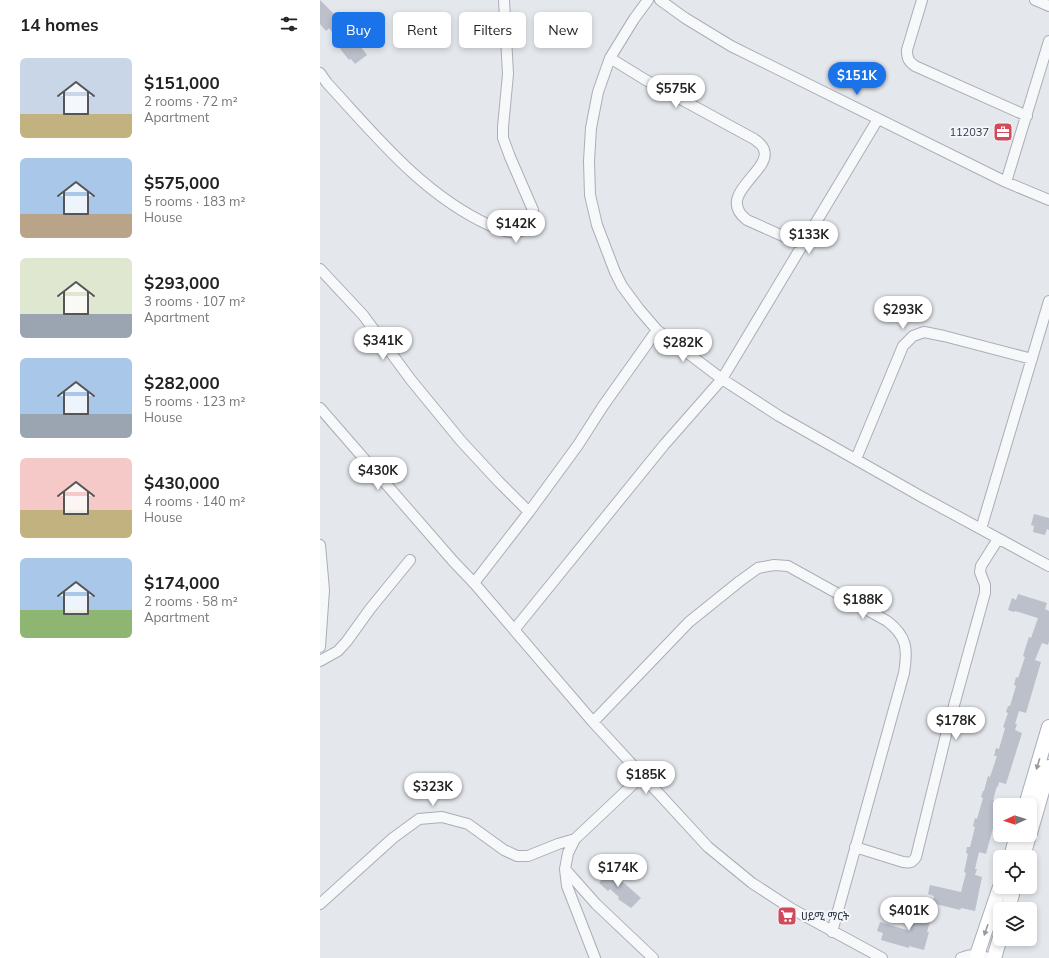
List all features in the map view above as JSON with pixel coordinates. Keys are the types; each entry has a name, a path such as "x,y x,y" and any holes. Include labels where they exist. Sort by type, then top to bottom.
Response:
{"street":[{"path":"320,73 327,83 396,158 444,199 470,216 507,231 517,233 525,230 531,225 534,218 533,210 503,138 508,74 504,0"},
{"path":"648,0 634,19 610,58 598,92 591,128 589,161 590,195 596,225 622,286 657,330 722,379 779,416 922,497 1049,566"},
{"path":"660,0 685,18 731,46 1006,182 1049,200"},
{"path":"922,0 907,50 907,57 910,62 915,66 1027,116"},
{"path":"1035,0 1049,6"},
{"path":"1006,182 1049,41"},
{"path":"610,58 644,79 761,144 765,155 763,162 742,188 737,201 737,207 740,215 747,220 802,245"},
{"path":"514,630 664,445 722,379 878,120"},
{"path":"320,269 363,315 411,380 461,441 499,482 530,512"},
{"path":"981,529 1049,301"},
{"path":"474,583 530,512 657,330"},
{"path":"856,459 902,346 913,336 924,332 1032,359"},
{"path":"320,408 453,561 474,583 593,722 708,847 752,883 792,909 882,958"},
{"path":"855,847 909,863 913,862 916,857 948,727 986,593 985,585 980,572 981,566 998,539"},
{"path":"320,546 324,590 320,646"},
{"path":"320,661 338,651 410,560"},
{"path":"593,722 689,622 758,568 774,565 788,566 897,628 904,640 907,656 904,673 832,932"},
{"path":"1028,798 1049,727"},
{"path":"1037,809 1049,766"},
{"path":"595,958 567,886 565,869 568,853 575,839 643,775"},
{"path":"320,904 393,838 419,819 442,818 468,824 504,850 517,856 528,856 575,839"},
{"path":"565,869 596,904 653,958"},
{"path":"961,958 969,955 983,956 998,894"},
{"path":"994,958 998,946"}],"building":[{"path":"320,0 332,12 332,32 329,28 326,31 320,24"},
{"path":"340,48 362,48 367,55 355,64 351,59 349,60"},
{"path":"1034,514 1049,518 1049,530 1047,529 1045,535 1033,532 1034,526 1031,525"},
{"path":"1018,594 1047,603 1045,609 1049,611 1049,641 1048,645 1042,643 1035,660 1041,662 1026,713 1019,711 1015,724 1017,724 1015,730 1022,733 1006,784 999,782 993,798 993,828 986,854 979,852 975,869 977,869 975,875 982,877 975,911 961,908 960,910 932,903 934,896 928,894 930,885 961,892 966,873 964,872 968,854 966,853 967,847 970,847 975,827 973,826 975,818 977,819 983,798 981,797 997,756 994,756 996,748 999,749 1005,728 1003,727 1008,713 1006,712 1008,706 1010,706 1016,686 1014,685 1016,677 1018,678 1025,657 1023,656 1029,637 1031,638 1038,618 1008,610 1012,598 1016,600"},
{"path":"606,867 641,898 631,908 618,899 619,897 610,889 608,891 599,883 601,881 597,877"},
{"path":"917,905 933,910 924,950 909,946 909,948 881,940 883,933 877,931 880,922 910,931"}],"place":[{"name":"112037","path":"1003,132"},
{"name":"ሀይሚ ማርት","path":"787,916"}]}
